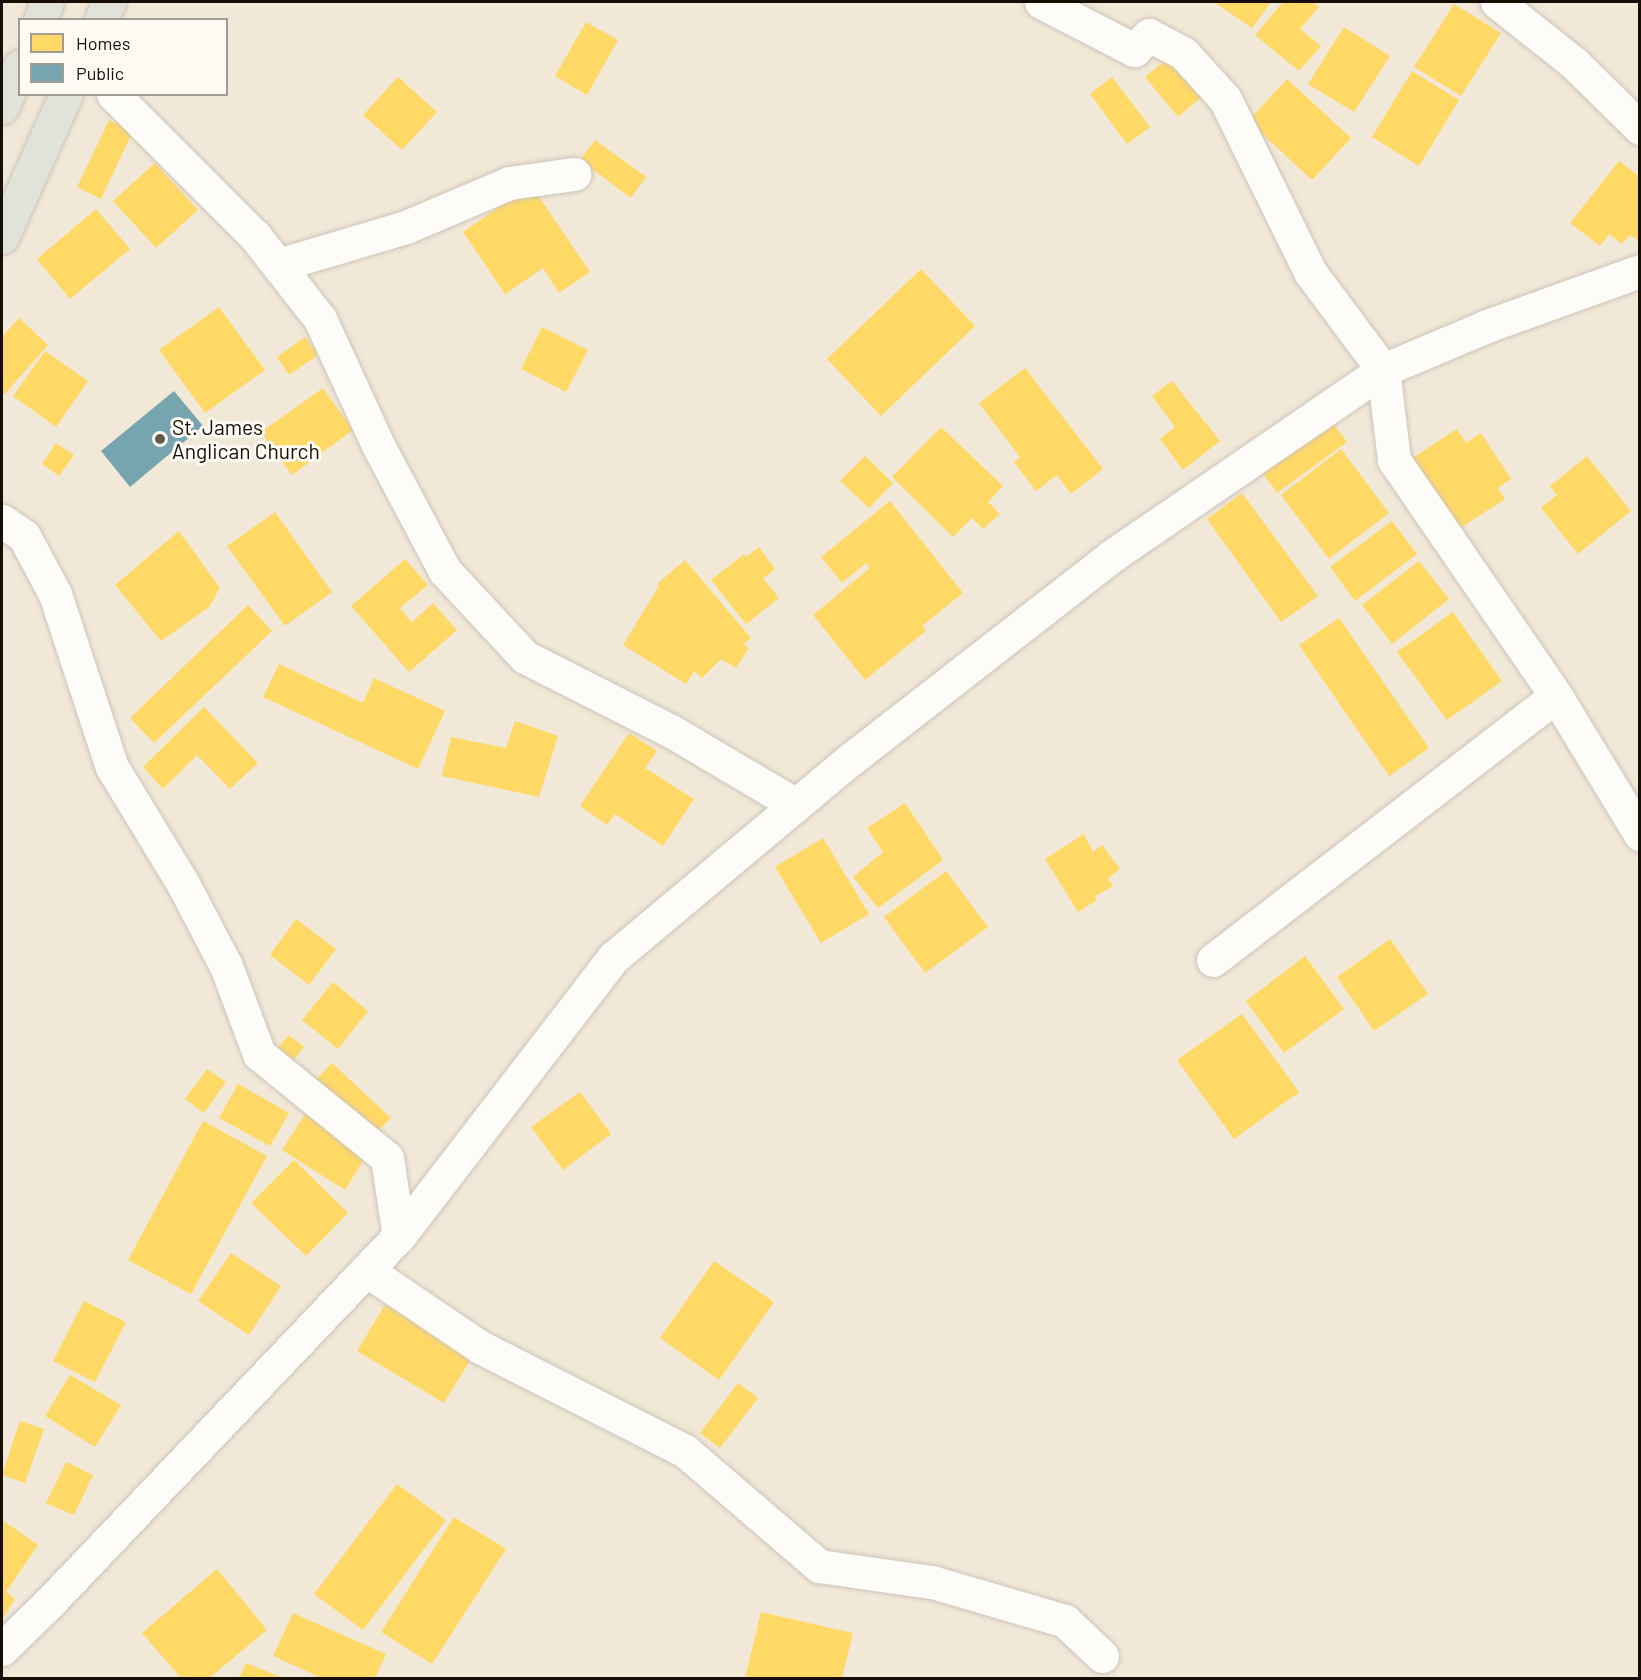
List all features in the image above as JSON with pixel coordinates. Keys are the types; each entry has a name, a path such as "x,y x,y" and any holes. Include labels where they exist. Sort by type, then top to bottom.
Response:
{"main road":[{"path":"41,18 47,2"},
{"path":"102,18 109,2"},
{"path":"2,107 18,71"},
{"path":"2,237 65,96"}],"street":[{"path":"1041,2 1134,50 1149,35 1184,54 1225,99 1310,272 1383,370 1394,460 1556,696 1640,834"},
{"path":"1497,2 1574,63 1640,128"},
{"path":"115,96 255,236 320,319 379,447 445,571 525,657 671,731 796,805"},
{"path":"278,265 406,228 509,183 574,174"},
{"path":"2,1648 49,1603 399,1236 614,957 796,805 1113,555 1383,370 1487,326 1640,271"},
{"path":"2,521 24,536 55,594 112,766 183,882 226,966 259,1054 387,1158 399,1236"},
{"path":"1213,960 1556,696"},
{"path":"366,1270 480,1347 684,1451 819,1566 932,1582 1065,1622 1102,1656"}],"building: Homes":[{"path":"1214,2 1271,2 1252,28"},
{"path":"1283,2 1313,2 1319,7 1300,29 1321,46 1299,71 1255,35"},
{"path":"1454,4 1501,33 1461,96 1414,67"},
{"path":"586,22 618,40 587,95 555,76"},
{"path":"1344,27 1390,56 1354,112 1308,84"},
{"path":"1173,54 1206,93 1178,117 1145,77"},
{"path":"1412,71 1459,100 1419,166 1372,137"},
{"path":"398,77 437,112 402,150 363,115"},
{"path":"1112,77 1150,127 1127,144 1090,94"},
{"path":"1287,79 1351,138 1312,180 1248,121"},
{"path":"109,120 133,131 101,199 77,187"},
{"path":"595,140 646,177 631,198 580,160"},
{"path":"1619,161 1640,177 1640,242 1630,235 1622,244 1609,234 1600,246 1570,223"},
{"path":"155,163 198,210 156,248 113,201"},
{"path":"531,185 590,272 559,293 543,268 505,294 463,232"},
{"path":"96,209 130,249 70,299 37,259"},
{"path":"921,269 975,326 881,416 827,359"},
{"path":"219,307 265,370 205,413 159,350"},
{"path":"19,318 48,345 4,395 2,392 2,337"},
{"path":"542,327 588,350 566,392 521,369"},
{"path":"305,337 318,355 289,375 277,357"},
{"path":"45,351 88,381 56,427 13,396"},
{"path":"1025,368 1103,469 1071,494 1057,475 1036,491 1014,462 1020,457 979,403"},
{"path":"1172,381 1220,441 1183,470 1160,439 1175,427 1152,396"},
{"path":"323,388 353,430 292,475 261,432"},
{"path":"1328,416 1347,442 1277,493 1259,468"},
{"path":"941,427 1003,486 988,502 1000,514 983,529 972,518 953,537 892,477"},
{"path":"1457,429 1466,443 1481,433 1511,479 1498,488 1505,499 1457,530 1411,459"},
{"path":"56,443 74,455 59,476 42,464"},
{"path":"1341,449 1389,513 1329,559 1281,495"},
{"path":"865,456 893,483 869,508 840,481"},
{"path":"1587,456 1631,511 1578,554 1541,508 1557,495 1550,486"},
{"path":"1242,493 1318,596 1281,622 1207,519"},
{"path":"890,501 963,593 922,626 926,631 865,680 813,615 870,568 866,563 842,583 821,557"},
{"path":"275,512 332,592 285,626 227,546"},
{"path":"1392,521 1417,554 1355,601 1330,567"},
{"path":"179,531 220,588 209,607 161,641 115,585"},
{"path":"759,547 775,569 763,578 779,598 746,624 711,580 744,554 746,557"},
{"path":"405,559 428,585 400,608 412,622 433,603 457,630 409,672 351,606"},
{"path":"685,560 751,638 743,645 749,648 736,668 721,659 702,678 694,671 686,684 623,645 659,586 657,584"},
{"path":"1419,561 1449,599 1392,644 1362,605"},
{"path":"248,605 272,631 154,743 130,718"},
{"path":"1453,612 1502,681 1447,720 1397,652"},
{"path":"1339,618 1429,748 1389,776 1299,645"},
{"path":"279,664 363,703 374,678 445,711 418,769 263,697"},
{"path":"204,707 258,763 230,789 197,755 163,789 143,767"},
{"path":"515,721 558,736 539,797 442,776 451,737 506,748"},
{"path":"629,733 657,751 645,768 694,799 663,846 615,814 607,825 580,806"},
{"path":"905,803 943,860 878,908 853,877 883,852 867,828"},
{"path":"1084,834 1093,852 1102,845 1120,869 1108,878 1113,886 1095,896 1097,900 1078,912 1045,859"},
{"path":"823,838 869,914 821,943 775,867"},
{"path":"946,871 988,927 925,973 884,917"},
{"path":"296,919 336,949 309,985 270,955"},
{"path":"1390,939 1428,994 1374,1031 1337,977"},
{"path":"1305,956 1344,1009 1284,1053 1246,1001"},
{"path":"333,982 368,1011 338,1049 302,1020"},
{"path":"1242,1014 1299,1092 1234,1139 1177,1060"},
{"path":"289,1035 304,1047 289,1065 274,1052"},
{"path":"332,1063 391,1118 369,1140 311,1085"},
{"path":"207,1069 226,1082 204,1113 185,1099"},
{"path":"238,1084 289,1113 270,1146 219,1118"},
{"path":"580,1092 611,1134 563,1170 531,1127"},
{"path":"309,1108 371,1148 345,1190 282,1150"},
{"path":"203,1121 267,1156 191,1294 128,1260"},
{"path":"294,1160 348,1213 306,1256 251,1203"},
{"path":"231,1253 281,1286 249,1335 198,1301"},
{"path":"714,1261 774,1302 719,1380 660,1338"},
{"path":"84,1301 126,1322 95,1382 53,1361"},
{"path":"385,1305 472,1357 444,1403 357,1351"},
{"path":"70,1375 121,1405 95,1447 45,1416"},
{"path":"738,1383 758,1398 720,1448 700,1433"},
{"path":"20,1421 44,1429 25,1483 2,1475"},
{"path":"66,1462 93,1475 74,1515 46,1503"},
{"path":"397,1484 446,1520 363,1630 314,1594"},
{"path":"454,1517 506,1549 432,1664 381,1632"},
{"path":"2,1520 38,1545 6,1592 15,1599 2,1619"},
{"path":"217,1569 267,1630 209,1678 181,1678 142,1633"},
{"path":"761,1612 853,1633 842,1678 745,1678"},
{"path":"293,1613 386,1654 375,1678 322,1678 273,1656"},
{"path":"246,1663 283,1678 239,1678"}],"building: Public":[{"path":"174,391 203,426 130,487 101,451"}],"place":[{"name":"St. James Anglican Church","path":"160,439"}]}
